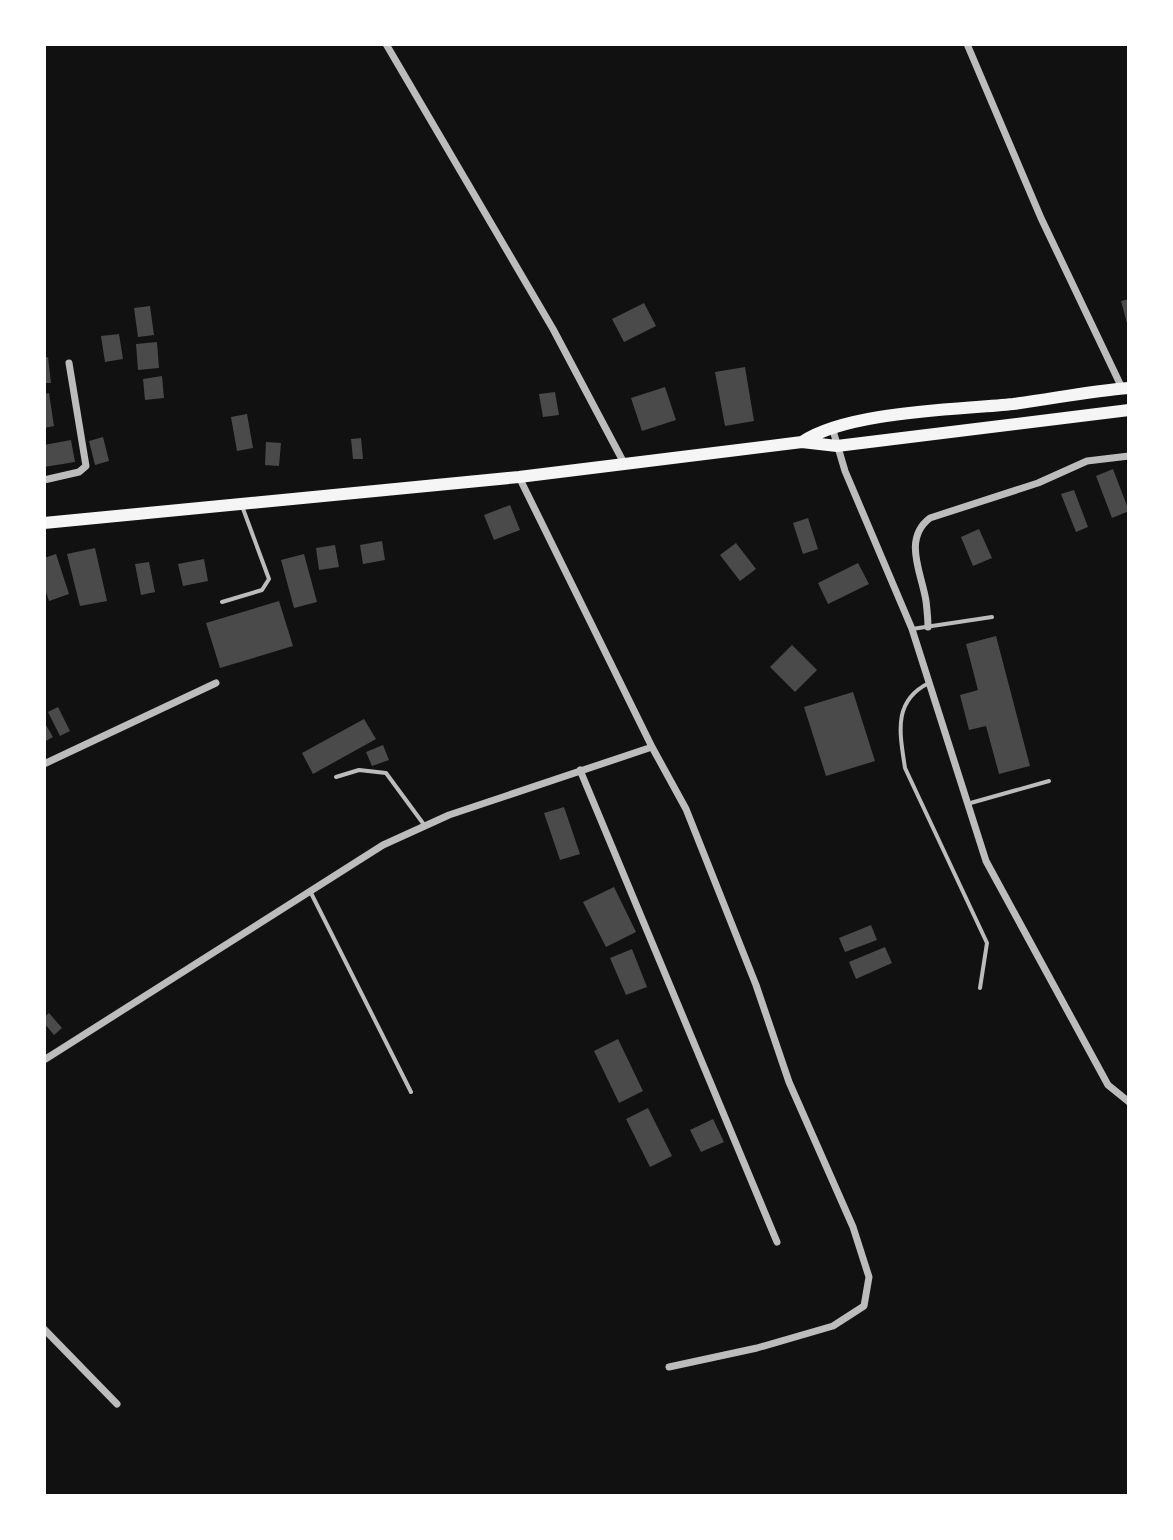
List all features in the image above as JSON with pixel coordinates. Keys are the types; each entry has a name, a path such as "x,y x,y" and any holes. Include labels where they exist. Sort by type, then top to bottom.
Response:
{"highway":[{"path":"802,442 832,427 915,413 1013,404 1125,388"},
{"path":"44,523 519,477 802,442 837,446 1129,410"}],"street":[{"path":"386,44 553,329 624,463"},
{"path":"967,44 1041,218 1125,388"},
{"path":"44,480 79,472 86,466 69,363"},
{"path":"832,427 845,471 912,629 986,861 1108,1085 1129,1102"},
{"path":"928,627 926,599 916,564 916,537 922,524 930,518 1038,483 1087,461 1129,456"},
{"path":"519,477 652,747 686,809 756,985 789,1082 853,1227 869,1277 864,1306 833,1326 757,1348 669,1367"},
{"path":"44,764 216,683"},
{"path":"44,1045 47,1057 383,845 449,815 652,747"},
{"path":"580,770 777,1242"},
{"path":"44,1329 117,1404"}],"lane":[{"path":"222,602 262,590 269,579 241,504"},
{"path":"912,629 992,617"},
{"path":"929,683 916,689 902,712 901,740 905,768 987,943 980,988"},
{"path":"336,777 359,770 386,773 425,826"},
{"path":"966,805 1049,781"},
{"path":"310,891 411,1092"}],"building":[{"path":"1129,299 1129,326 1128,327 1121,301"},
{"path":"644,303 656,326 624,342 612,319"},
{"path":"150,306 154,335 138,337 134,308"},
{"path":"119,334 123,359 105,362 101,336"},
{"path":"157,342 159,368 138,370 136,344"},
{"path":"48,357 51,383 44,383 44,358"},
{"path":"745,367 754,421 725,426 715,372"},
{"path":"162,376 164,398 145,400 143,379"},
{"path":"665,387 676,420 642,431 631,398"},
{"path":"555,392 559,415 543,417 539,394"},
{"path":"49,393 54,426 44,428 44,394"},
{"path":"247,414 253,448 237,451 231,417"},
{"path":"103,437 109,461 95,465 89,441"},
{"path":"361,438 363,459 353,459 351,439"},
{"path":"71,440 75,462 44,467 44,445"},
{"path":"266,442 281,443 279,466 265,465"},
{"path":"1113,469 1129,511 1112,518 1096,476"},
{"path":"1074,490 1088,527 1076,532 1061,494"},
{"path":"510,505 520,530 494,540 484,515"},
{"path":"808,518 818,549 803,554 793,523"},
{"path":"979,529 992,558 973,566 961,537"},
{"path":"382,541 385,560 363,564 360,545"},
{"path":"736,543 756,569 740,581 720,555"},
{"path":"335,545 339,567 319,570 316,548"},
{"path":"95,548 107,601 80,606 67,554"},
{"path":"56,554 69,594 49,601 44,586 44,558"},
{"path":"304,554 317,602 294,608 281,560"},
{"path":"204,559 208,581 183,586 178,564"},
{"path":"149,562 155,592 141,595 135,564"},
{"path":"858,563 869,584 828,604 818,583"},
{"path":"279,601 293,646 220,668 206,623"},
{"path":"996,636 1030,766 999,774 986,726 969,730 960,695 978,690 966,644"},
{"path":"792,645 817,670 795,692 770,667"},
{"path":"853,692 875,761 826,776 804,707"},
{"path":"58,707 70,731 60,736 48,712"},
{"path":"364,719 376,739 313,774 302,753"},
{"path":"44,722 53,737 44,742"},
{"path":"383,745 389,760 372,766 366,752"},
{"path":"564,807 580,854 560,860 544,813"},
{"path":"614,887 636,932 606,947 583,902"},
{"path":"871,925 877,940 845,952 839,938"},
{"path":"885,947 892,963 856,979 849,962"},
{"path":"632,949 647,987 626,995 610,958"},
{"path":"49,1013 62,1028 54,1035 44,1023 44,1017"},
{"path":"618,1039 643,1091 619,1103 594,1051"},
{"path":"648,1108 672,1156 650,1167 626,1119"},
{"path":"713,1119 724,1142 701,1152 690,1130"}]}
